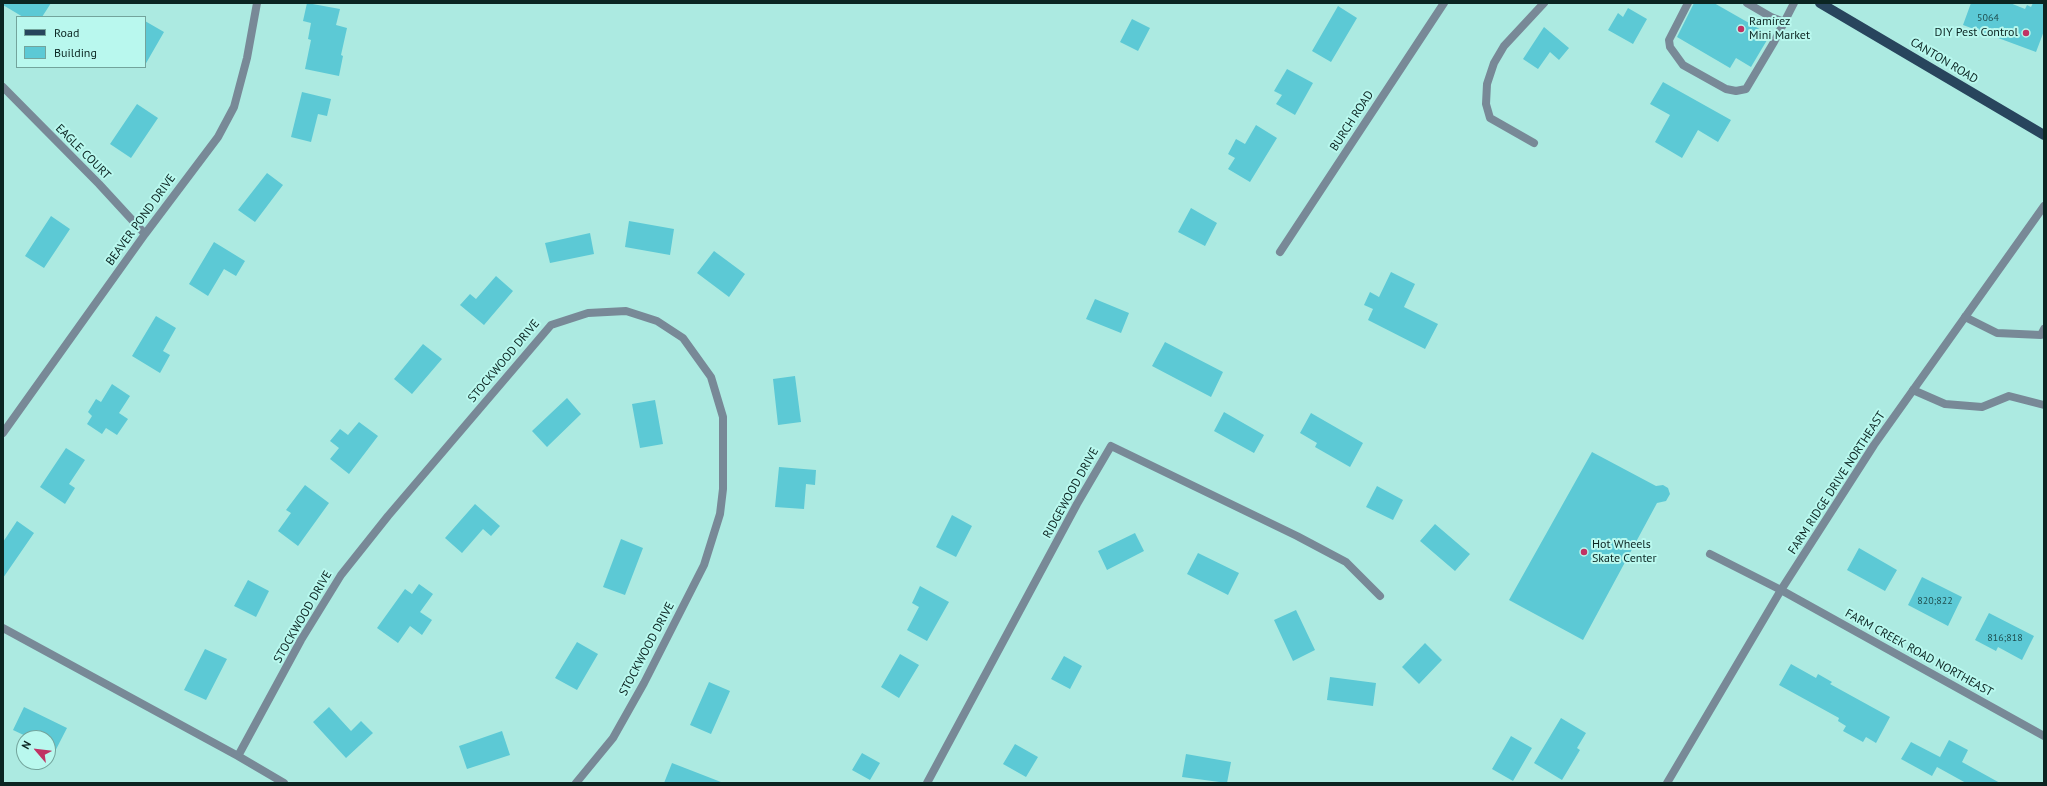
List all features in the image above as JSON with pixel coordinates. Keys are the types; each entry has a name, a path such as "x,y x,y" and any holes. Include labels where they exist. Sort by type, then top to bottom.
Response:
{"main road":[{"name":"CANTON ROAD","path":"1820,3 2044,135"}],"street":[{"name":"BEAVER POND DRIVE","path":"3,433 145,234 218,137 234,107 247,58 257,3"},
{"name":"BURCH ROAD","path":"1280,252 1444,3"},
{"path":"1534,143 1490,118 1486,104 1487,84 1494,63 1504,46 1544,3"},
{"path":"1688,3 1669,40 1670,47 1683,65 1726,89 1746,89 1774,42 1794,3"},
{"path":"1746,3 1771,17 1784,22"},
{"name":"EAGLE COURT","path":"3,87 99,184 145,234"},
{"name":"FARM RIDGE DRIVE NORTHEAST","path":"1667,783 1782,590 1874,445 2044,206"},
{"name":"STOCKWOOD DRIVE","path":"238,756 301,640 341,574 393,510 551,325 588,312 626,311 657,321 683,338 711,377 723,417 723,489 720,514 704,565 644,683 613,738 576,783"},
{"path":"1965,317 1997,333 2041,335 2044,329"},
{"path":"1913,390 1945,404 1982,407 2009,396 2044,405"},
{"name":"RIDGEWOOD DRIVE","path":"927,783 1077,504 1111,446 1298,536 1339,558 1346,562 1380,596"},
{"name":"FARM CREEK ROAD NORTHEAST","path":"1710,554 1782,590 2044,736"},
{"path":"3,628 238,756 284,783"}],"building":[{"path":"3,3 51,3 43,16 21,16 3,5"},
{"path":"307,3 340,9 336,25 347,28 341,55 343,56 339,76 305,69 311,40 308,39 311,23 303,21"},
{"path":"1694,3 1714,3 1770,35 1751,67 1736,58 1730,68 1677,37"},
{"path":"1971,3 2010,3 2025,9 2027,5 2031,7 2033,3 2044,3 2044,31 2036,52 1963,25"},
{"path":"1338,6 1357,18 1331,62 1312,51"},
{"path":"1628,8 1647,19 1633,44 1608,30 1618,13 1623,17"},
{"path":"1132,19 1150,28 1138,51 1120,42"},
{"path":"146,22 164,32 146,63"},
{"path":"1544,27 1569,48 1559,60 1550,52 1538,69 1523,59"},
{"path":"1287,69 1313,83 1295,115 1276,104 1282,95 1274,91"},
{"path":"1663,82 1731,120 1718,142 1698,130 1682,158 1655,142 1670,115 1650,104"},
{"path":"302,92 331,99 327,116 318,114 311,142 291,137"},
{"path":"137,104 158,118 131,158 110,144"},
{"path":"1256,125 1277,138 1250,182 1228,169 1235,158 1228,154 1236,139 1245,144"},
{"path":"267,173 283,185 255,222 238,210"},
{"path":"1191,208 1217,223 1205,246 1178,232"},
{"path":"51,216 70,229 44,268 25,256"},
{"path":"629,221 674,229 670,255 625,247"},
{"path":"590,233 594,254 550,263 545,243"},
{"path":"214,242 245,261 236,276 224,269 208,296 189,284"},
{"path":"714,251 745,274 729,297 697,273"},
{"path":"1391,272 1415,284 1404,307 1438,324 1425,349 1368,320 1373,309 1364,305 1370,292 1379,297"},
{"path":"496,276 513,291 484,325 460,305 470,294 476,299"},
{"path":"1095,299 1129,313 1121,333 1086,319"},
{"path":"156,316 176,328 163,351 170,355 160,373 132,356"},
{"path":"1165,342 1223,372 1211,397 1152,366"},
{"path":"423,344 442,359 412,394 394,379"},
{"path":"795,376 801,422 778,425 773,379"},
{"path":"112,384 130,396 119,413 128,419 117,435 106,428 102,434 87,424 92,416 88,412 96,399 101,402"},
{"path":"567,398 581,414 547,447 532,431"},
{"path":"655,400 663,444 640,448 632,404"},
{"path":"1224,412 1264,435 1254,453 1214,431"},
{"path":"1311,413 1363,443 1350,467 1315,447 1317,443 1300,433"},
{"path":"359,422 378,436 349,474 330,459 339,448 330,441 340,429 348,435"},
{"path":"66,448 85,460 69,484 75,488 65,504 40,487"},
{"name":"Hot Wheels Skate Center","path":"1592,452 1656,486 1663,485 1668,488 1670,494 1666,501 1657,503 1583,640 1509,600"},
{"path":"779,467 816,470 815,485 806,484 804,509 775,507"},
{"path":"305,485 329,503 298,546 278,531 291,513 286,510"},
{"path":"1377,486 1403,500 1393,520 1366,507"},
{"path":"475,504 500,526 491,536 483,529 462,553 445,538"},
{"path":"952,515 972,526 956,557 936,547"},
{"path":"17,521 34,533 3,578 3,542"},
{"path":"1435,524 1470,554 1455,571 1420,541"},
{"path":"1135,533 1144,551 1107,570 1098,551"},
{"path":"621,539 643,548 625,595 603,587"},
{"path":"1859,548 1897,570 1885,591 1847,570"},
{"path":"1198,553 1239,573 1228,595 1187,574"},
{"path":"1922,577 1962,597 1948,626 1908,605"},
{"path":"248,580 269,591 256,617 234,606"},
{"path":"419,584 433,594 420,612 432,620 422,635 410,626 398,643 377,628 405,589 412,594"},
{"path":"920,586 949,602 927,641 907,630 919,607 912,603"},
{"path":"1296,610 1315,650 1293,661 1274,620"},
{"path":"1989,613 2034,636 2022,660 1998,647 1996,651 1975,640"},
{"path":"577,642 598,654 577,690 555,678"},
{"path":"1425,643 1442,660 1419,684 1402,667"},
{"path":"205,649 227,659 206,700 184,690"},
{"path":"900,654 919,665 899,698 881,687"},
{"path":"1064,656 1082,666 1070,689 1051,679"},
{"path":"1791,664 1816,678 1818,674 1832,682 1830,684 1890,717 1876,743 1866,737 1863,742 1843,731 1846,726 1838,721 1839,718 1779,685"},
{"path":"1330,677 1376,683 1373,706 1327,700"},
{"path":"709,682 730,691 711,734 690,725"},
{"path":"24,707 67,728 56,749 56,730 16,730 16,731 13,730"},
{"path":"329,707 351,731 361,721 373,733 346,758 313,722"},
{"path":"1561,718 1586,733 1577,748 1580,750 1562,780 1534,763"},
{"path":"502,731 510,755 467,769 459,746"},
{"path":"1511,736 1532,748 1513,781 1492,769"},
{"path":"1949,740 1968,750 1962,762 2000,783 1966,783 1937,767 1932,776 1901,759 1911,742 1940,757"},
{"path":"1015,744 1038,757 1026,777 1003,764"},
{"path":"862,753 880,763 870,780 852,770"},
{"path":"1186,754 1231,762 1227,783 1182,777"},
{"path":"672,763 721,782 721,783 664,783"}],"place":[{"name":"Ramírez Mini Market","path":"1741,29"},
{"name":"DIY Pest Control","path":"2026,33"},
{"name":"Hot Wheels Skate Center","path":"1584,552"}]}
